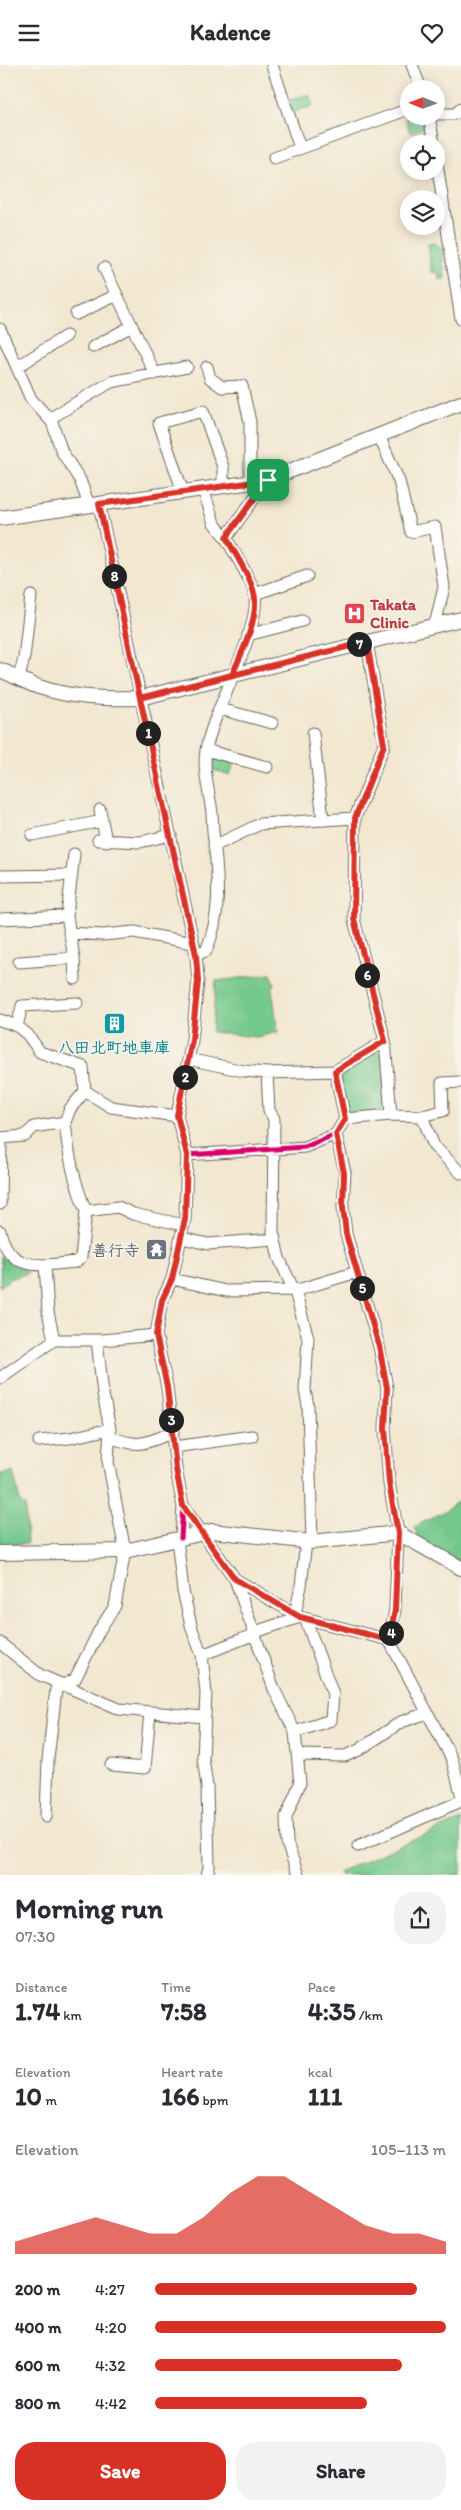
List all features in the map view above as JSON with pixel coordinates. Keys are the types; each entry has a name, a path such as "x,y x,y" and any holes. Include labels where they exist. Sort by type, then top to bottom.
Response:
{"street":[{"path":"272,65 300,148"},
{"path":"412,65 418,80"},
{"path":"445,114 455,114 461,109"},
{"path":"274,158 400,112"},
{"path":"440,180 461,319"},
{"path":"104,268 155,374"},
{"path":"76,314 117,295"},
{"path":"93,347 132,326"},
{"path":"0,329 31,399 49,419 62,452 94,504 171,835 196,955 198,981 188,1059 177,1115 187,1155 184,1225 172,1279 162,1300 156,1335 167,1387 183,1506 179,1539 183,1591 192,1629 202,1655 206,1693 203,1757 209,1867 207,1875"},
{"path":"17,367 66,336"},
{"path":"49,419 111,382 187,367"},
{"path":"207,367 210,378 222,387 242,386 250,422 250,482"},
{"path":"0,518 268,480 461,403"},
{"path":"184,492 159,423 203,411 223,467 223,486"},
{"path":"379,436 399,481 411,532 435,527 444,587 435,625"},
{"path":"226,537 268,480"},
{"path":"196,955 206,951 213,934 219,901 218,870 205,775 206,750 248,635 254,610 255,594 226,537 214,523 203,489"},
{"path":"255,594 307,576"},
{"path":"19,678 24,658 31,596"},
{"path":"0,670 38,687 66,693 117,699 140,698 461,619"},
{"path":"248,635 302,621"},
{"path":"367,642 384,745 355,818 354,919 385,1041 391,1115"},
{"path":"220,709 272,723"},
{"path":"313,733 322,819"},
{"path":"206,750 267,767"},
{"path":"32,835 101,816 102,841 140,842 171,835"},
{"path":"214,846 260,824 355,818"},
{"path":"74,854 67,916 76,979"},
{"path":"0,876 72,875"},
{"path":"0,919 67,916"},
{"path":"69,933 104,935 134,932 194,943"},
{"path":"19,962 74,957"},
{"path":"17,1027 22,1006 77,1003"},
{"path":"0,1019 28,1035 40,1052 83,1067 85,1091 70,1109 65,1122 68,1155 77,1189 86,1211 81,1257 76,1262 45,1265 23,1264 10,1254 0,1231"},
{"path":"188,1059 244,1071 267,1073 335,1071 385,1041"},
{"path":"187,1155 305,1147 336,1134 345,1119 335,1071"},
{"path":"267,1073 270,1109 274,1119 275,1239 279,1258 292,1290 296,1295 308,1338 305,1390 308,1405 309,1542 301,1586 300,1616 333,1694 330,1720 295,1732"},
{"path":"345,1119 391,1115 422,1116 443,1111 442,1083 461,1082"},
{"path":"85,1091 111,1107 177,1115"},
{"path":"422,1116 434,1146 461,1173"},
{"path":"0,1204 0,1138 25,1136 34,1127 65,1122"},
{"path":"336,1134 344,1173 343,1207 346,1234 379,1346 387,1388 385,1428 389,1483 398,1533 395,1610 389,1640 427,1713 457,1757 461,1793"},
{"path":"86,1211 118,1207 133,1214 184,1225"},
{"path":"182,1238 208,1244 275,1239"},
{"path":"45,1265 48,1312 54,1340"},
{"path":"172,1279 226,1291 292,1290 357,1272"},
{"path":"0,1378 54,1340 97,1340 156,1335"},
{"path":"46,1817 48,1760 56,1689 64,1683 75,1679 100,1629 115,1606 125,1551 108,1461 110,1433 103,1394 97,1340"},
{"path":"39,1441 110,1433 130,1444 146,1443 173,1432"},
{"path":"174,1447 252,1436"},
{"path":"183,1506 235,1579 274,1689 295,1732 299,1755 300,1783 286,1817 287,1843 298,1875"},
{"path":"0,1553 125,1551 212,1531 309,1542 398,1533 461,1568"},
{"path":"235,1579 300,1616 389,1640"},
{"path":"202,1655 300,1616"},
{"path":"0,1643 40,1675 64,1683 118,1709 204,1717"},
{"path":"111,1765 145,1768 150,1712"},
{"path":"299,1755 345,1756 359,1750 401,1722 427,1713"},
{"path":"358,1846 461,1801"}],"green space":[{"path":"309,94 313,106 290,113 286,101"},
{"path":"408,125 423,125 424,128 410,133"},
{"path":"435,243 442,249 445,279 439,279 438,272 431,272 428,244"},
{"path":"215,758 234,763 230,775 210,769 210,762"},
{"path":"271,974 275,984 272,989 278,1032 257,1037 212,1032 216,981"},
{"path":"376,1051 383,1055 385,1107 381,1111 351,1116 347,1113 340,1076 342,1071"},
{"path":"1,1256 28,1273 10,1279 0,1287"},
{"path":"13,1472 21,1505 25,1505 27,1544 0,1545 0,1474"},
{"path":"461,1499 461,1563 419,1539 414,1527 445,1511"},
{"path":"461,1820 461,1875 340,1875 340,1871"}],"cycle path":[{"path":"99,504 196,955 198,981 192,1040 177,1116 187,1155 185,1219 172,1279 162,1300 156,1335 167,1387 176,1469 183,1506 181,1538"},
{"path":"187,1155 305,1147 336,1134 345,1119 335,1071 385,1041 354,919 355,818 384,745 367,642"}],"place":[{"name":"Takata Clinic","path":"354,613"},
{"name":"八田北町地車庫","path":"114,1023"},
{"name":"善行寺","path":"156,1250"}],"route":[{"path":"268,480 99,504 140,698 367,642 384,745 355,818 354,919 360,950 385,1041 335,1071 345,1119 336,1134 344,1173 343,1207 346,1234 379,1346 387,1388 385,1428 389,1483 398,1533 395,1610 389,1640 300,1617 235,1579 183,1506 176,1469 167,1387 156,1335 162,1300 172,1279 185,1219 187,1155 177,1115 192,1040 198,981 196,955 140,698 232,675 247,641 254,610 255,594 226,537 268,480"}]}
